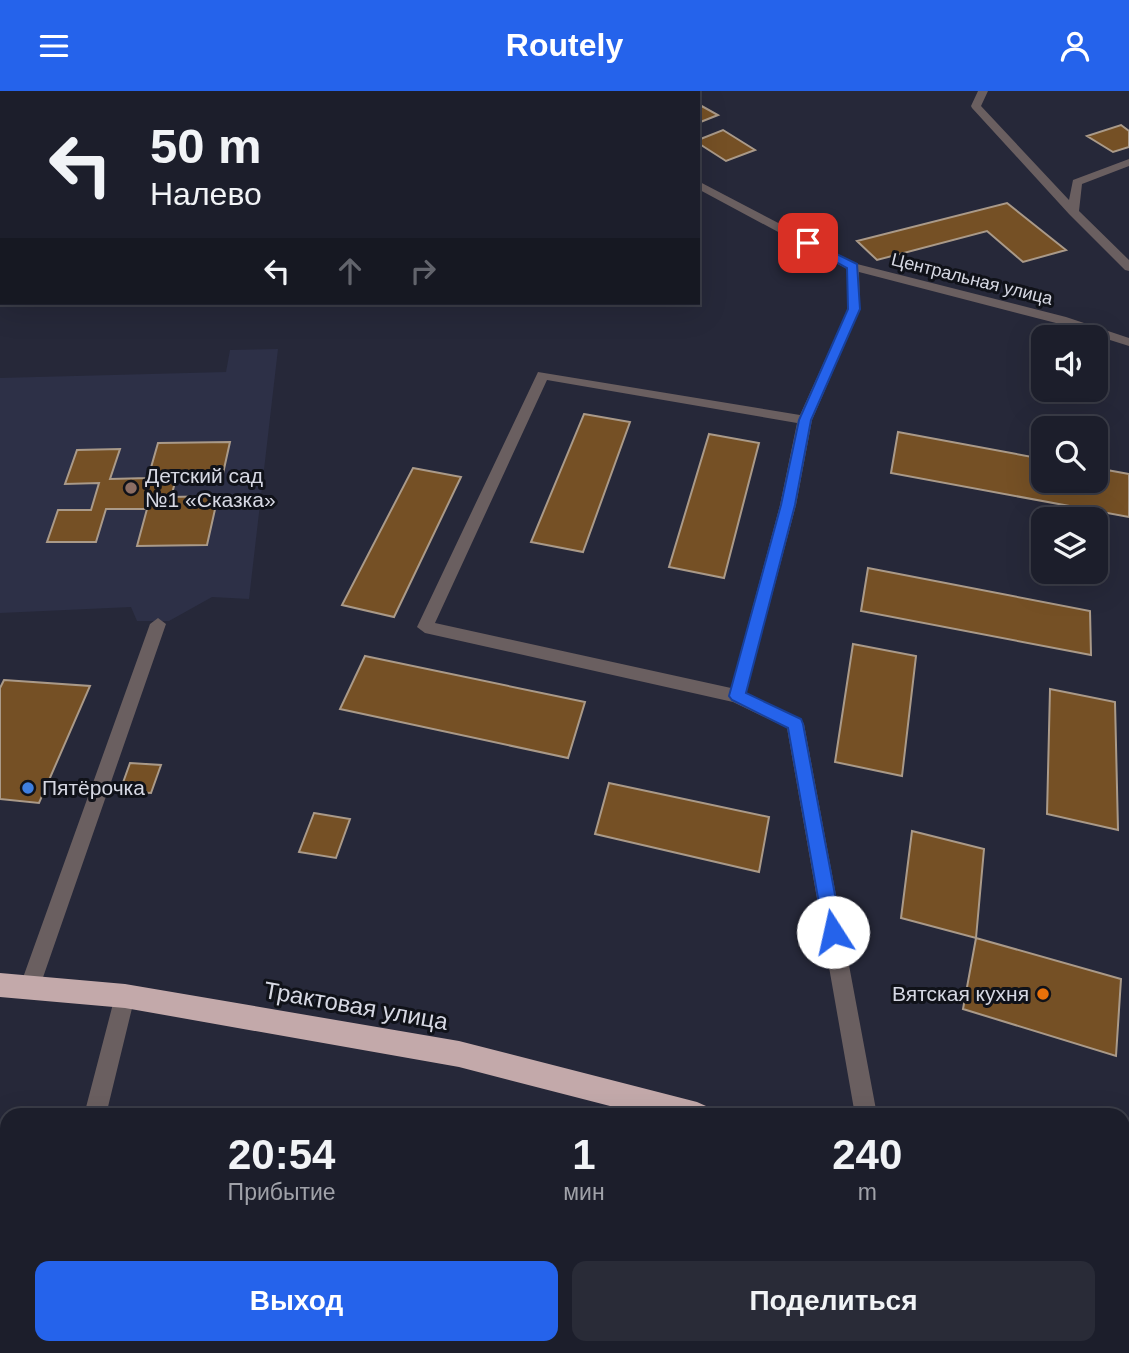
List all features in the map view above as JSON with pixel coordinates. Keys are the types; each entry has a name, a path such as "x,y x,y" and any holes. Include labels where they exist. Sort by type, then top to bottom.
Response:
{"highway":[{"name":"Трактовая улица","path":"0,985 125,996 459,1054 669,1108"}],"street":[{"path":"983,91 976,106 1073,212 1129,267"},
{"path":"1073,212 1077,182 1129,162"},
{"name":"Центральная улица","path":"700,185 853,267 1061,320 1129,342"},
{"path":"737,696 788,505 805,420 854,309 853,267"},
{"path":"805,420 543,375 425,627 737,696 795,724 865,1108"},
{"path":"30,986 158,624"},
{"path":"97,1108 125,996"}],"shaded area":[{"name":"Детский сад №1 «Сказка»","path":"278,349 249,599 212,597 169,621 137,621 131,607 0,613 0,378 226,372 230,350"}],"building":[{"path":"700,105 718,115 700,122"},
{"path":"1121,125 1129,131 1129,147 1113,152 1087,136"},
{"path":"723,130 755,150 726,161 700,144 700,139"},
{"path":"1007,203 1066,250 1023,262 987,231 877,260 857,241"},
{"path":"584,414 630,422 583,552 531,542"},
{"path":"898,432 1031,457 1031,493 1108,493 1108,470 1129,474 1129,517 1108,513 1108,507 1075,507 891,473"},
{"path":"709,434 759,443 724,578 669,567"},
{"path":"230,442 222,478 176,479 171,497 218,496 207,545 137,546 147,509 106,509 96,542 47,542 58,510 91,510 99,483 65,484 77,450 120,449 110,479 148,478 158,443"},
{"path":"413,468 461,477 394,617 342,605"},
{"path":"868,568 1090,611 1091,655 861,611"},
{"path":"853,644 916,656 902,776 835,762"},
{"path":"365,656 585,702 568,758 340,709"},
{"path":"4,680 90,686 39,803 0,799 0,688"},
{"path":"1050,689 1115,702 1118,830 1047,814"},
{"path":"130,763 161,765 151,793 120,791"},
{"path":"609,783 769,817 759,872 595,834"},
{"path":"314,813 350,819 336,858 299,852"},
{"path":"912,831 984,849 976,938 901,918"},
{"name":"Вятская кухня","path":"976,938 1121,979 1116,1056 963,1009"}],"place":[{"name":"Детский сад №1 «Сказка»","path":"131,488"},
{"name":"Пятёрочка","path":"28,788"},
{"name":"Вятская кухня","path":"1043,994"}],"route":[{"path":"808,243 853,267 854,309 805,420 788,505 737,696 795,724 833,932"}]}
